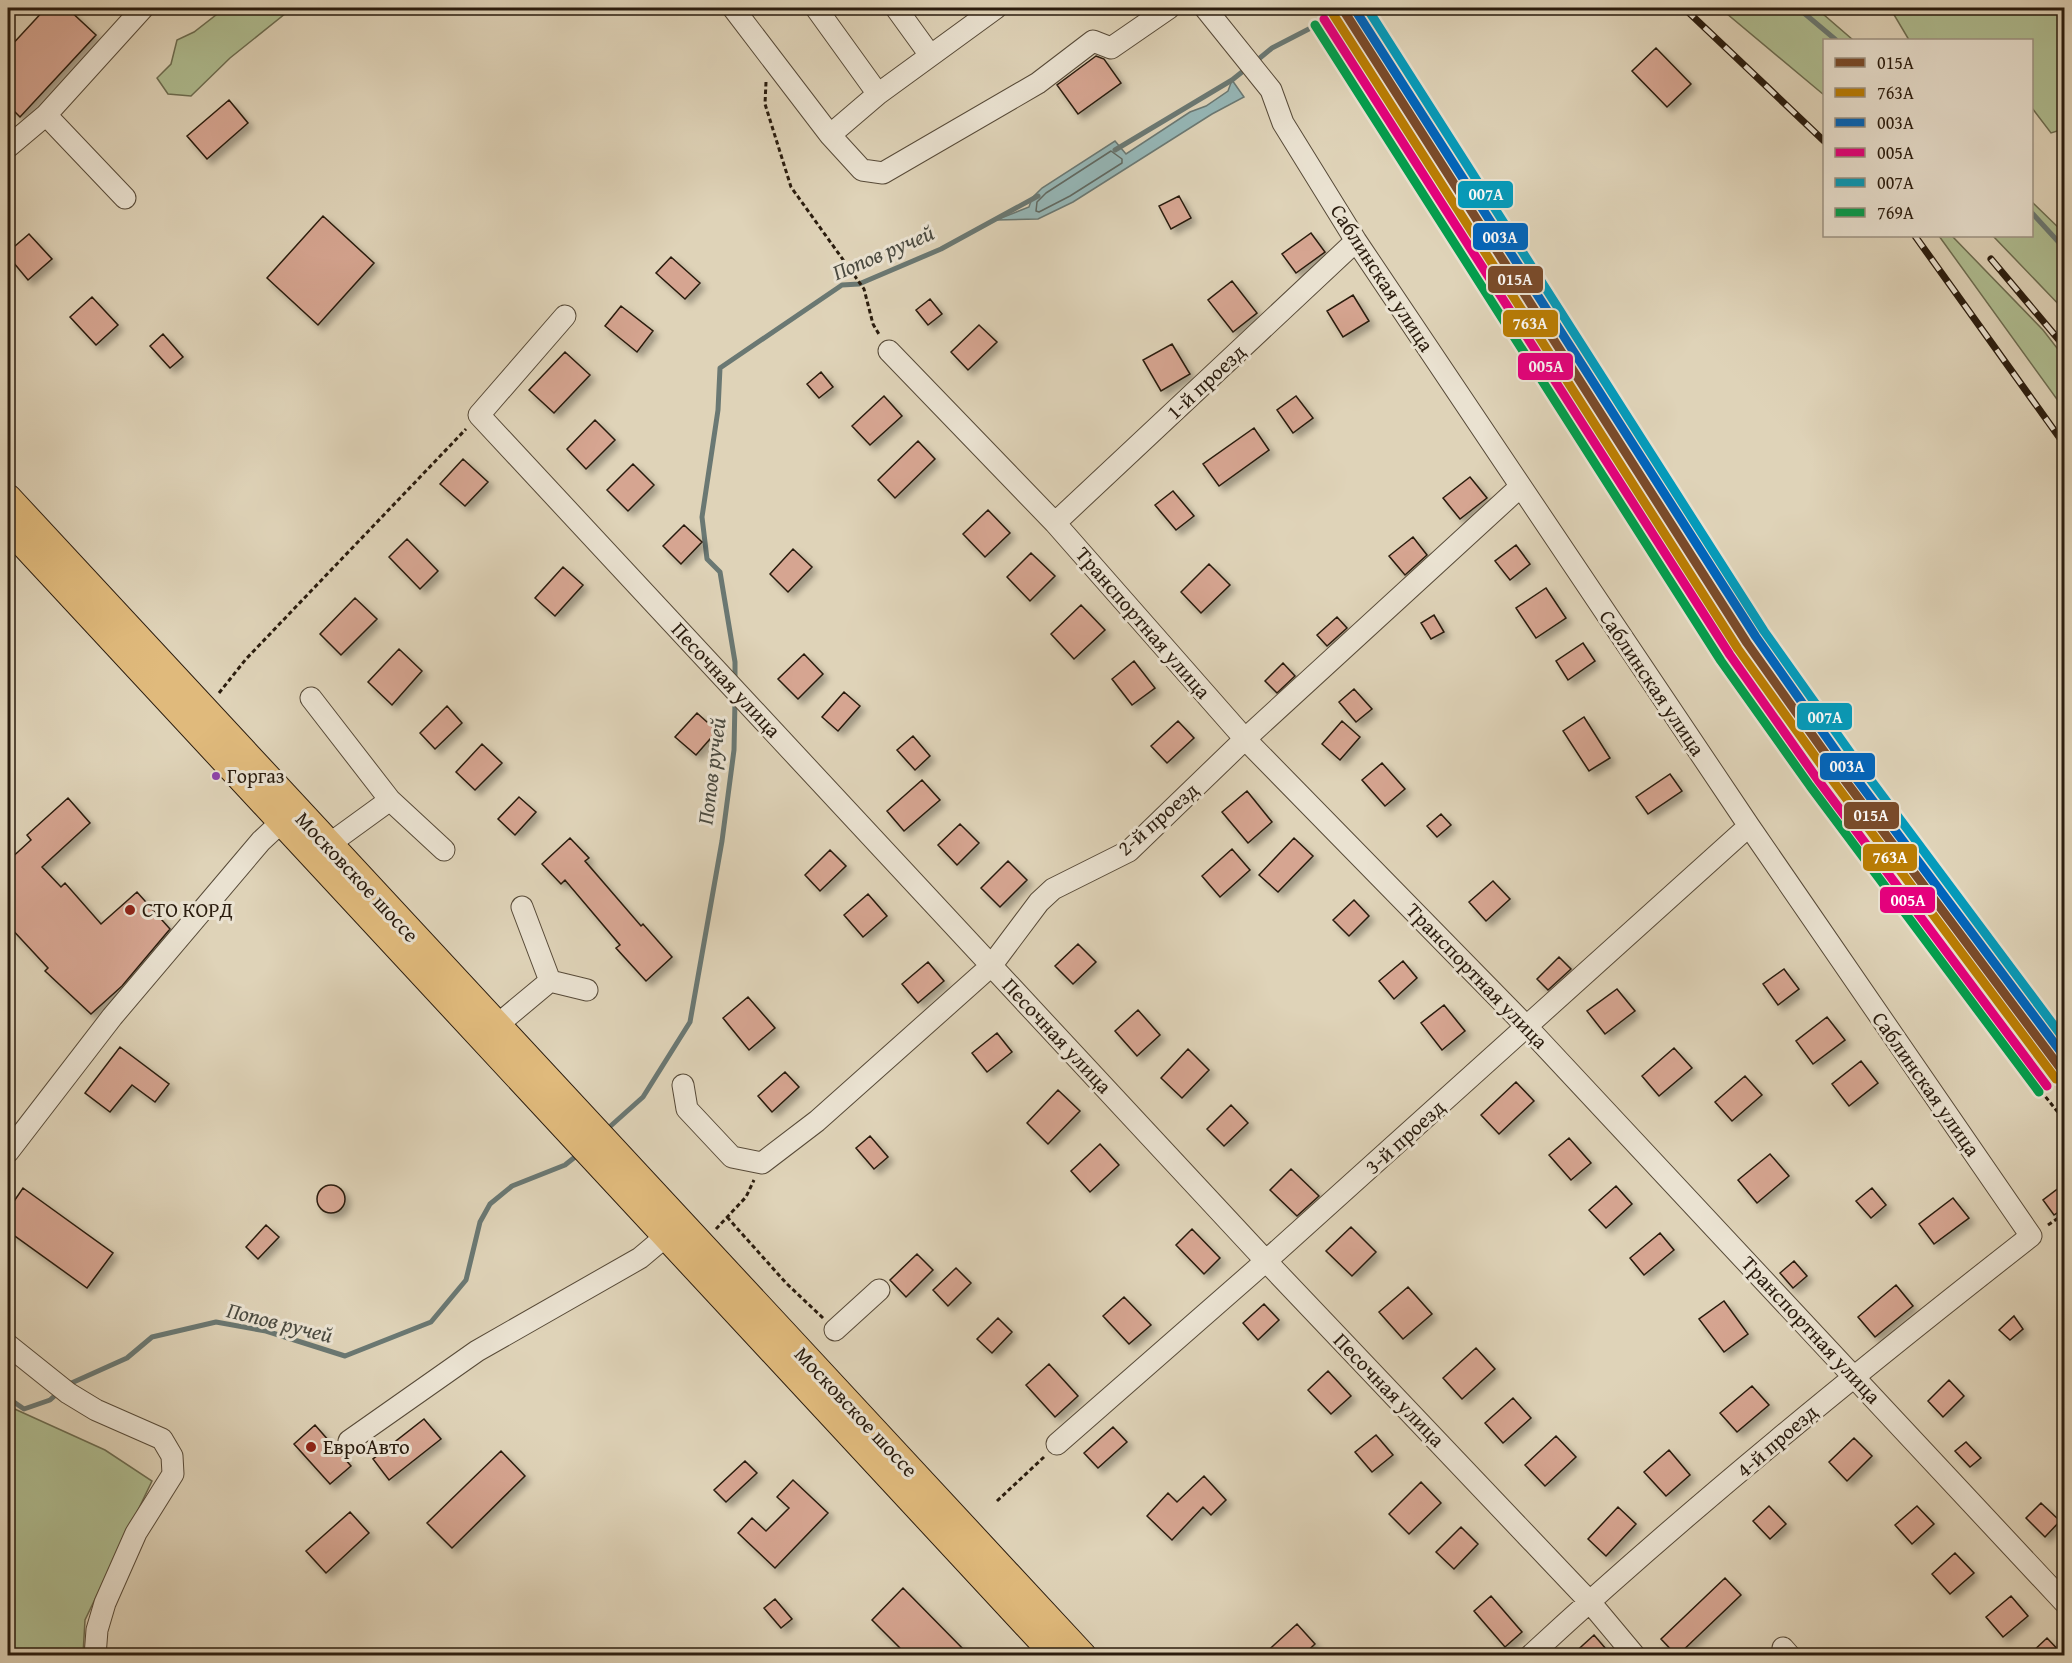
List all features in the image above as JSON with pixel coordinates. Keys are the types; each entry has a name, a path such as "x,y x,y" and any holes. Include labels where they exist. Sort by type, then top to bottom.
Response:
{"main road":[{"name":"Московское шоссе","path":"8,498 288,816 328,846 496,1026 578,1128"},
{"name":"Московское шоссе","path":"8,527 288,816 578,1128"},
{"path":"578,1128 621,1175"},
{"name":"Московское шоссе","path":"621,1175 665,1237 1056,1656"},
{"name":"Московское шоссе","path":"621,1175 1083,1656"}],"street":[{"path":"8,147 46,115 144,8"},
{"path":"733,8 830,135 862,170 883,174 1038,83 1093,41 1111,48 1169,8"},
{"path":"816,8 878,94"},
{"path":"896,8 930,55"},
{"name":"Саблинская улица","path":"1205,8 1246,56 1271,90 1283,123 1356,241 1749,826 2031,1236"},
{"path":"830,135 878,94 986,10"},
{"path":"46,115 125,198"},
{"name":"1-й проезд","path":"1055,523 1356,241"},
{"path":"479,415 565,316"},
{"name":"Транспортная улица","path":"889,351 1055,523 1245,739 1527,1027 2064,1602"},
{"name":"Песочная улица","path":"479,415 1266,1261 1589,1601 1635,1656"},
{"name":"2-й проезд","path":"762,1163 817,1121 991,966 1039,902 1053,889 1129,851 1245,739 1520,487"},
{"path":"311,698 390,800 444,850"},
{"path":"328,846 390,800"},
{"path":"8,1152 112,1017 261,841 288,816"},
{"name":"3-й проезд","path":"1057,1444 1266,1261 1749,826"},
{"path":"522,907 550,981"},
{"path":"496,1026 550,981"},
{"path":"550,981 587,990"},
{"path":"683,1085 687,1109 732,1157 762,1163"},
{"name":"4-й проезд","path":"1530,1656 1589,1601 1854,1375 2031,1236"},
{"path":"349,1441 477,1351 640,1258 665,1237"},
{"path":"835,1330 879,1290"},
{"path":"8,1345 68,1393 96,1410 162,1438 172,1456 173,1474 136,1533 105,1604 97,1630 95,1656"}],"path":[{"path":"768,53 765,104 791,187 864,289 873,324 889,351"},
{"path":"216,697 246,659 479,415"},
{"path":"2008,1028 1998,1037 2064,1120"},
{"path":"2039,1087 2064,1068"},
{"path":"712,1233 746,1197 762,1163"},
{"path":"727,1217 786,1283 835,1330"},
{"path":"997,1501 1057,1444"}],"green space":[{"path":"225,8 284,8 286,13 230,58 191,96 168,94 157,78 171,64 177,40 194,32"},
{"path":"1720,8 1816,8 1852,39 1823,39 1823,94"},
{"path":"1890,8 2064,8 2064,129 2051,133 2033,109 2033,39 1908,39"},
{"path":"2033,203 2064,233 2064,310 1994,237 2033,237"},
{"path":"1940,237 1953,237 2043,330 2064,357 2064,409"},
{"path":"8,1406 105,1450 152,1481 85,1620 83,1655 8,1656"}],"water":[{"path":"1232,80 1244,97 1212,114 1073,202 1038,219 996,220 1029,207 1032,198 1042,188 1115,141 1126,154 1190,112 1206,106 1228,91"}],"building":[{"path":"46,8 67,8 96,35 20,117 8,105 8,49"},
{"path":"1656,48 1691,84 1667,107 1632,71"},
{"path":"1096,56 1104,59 1121,83 1078,114 1057,85"},
{"path":"229,100 248,123 207,159 187,136"},
{"path":"1179,196 1191,218 1171,229 1159,206"},
{"path":"323,216 374,263 318,325 267,278"},
{"path":"1311,233 1325,252 1296,273 1282,254"},
{"path":"29,234 52,259 28,280 8,256 8,252"},
{"path":"671,257 700,283 685,299 656,273"},
{"path":"1232,281 1257,313 1233,332 1208,300"},
{"path":"1353,295 1369,321 1343,337 1327,311"},
{"path":"92,297 118,325 96,345 70,317"},
{"path":"930,299 942,314 928,325 916,310"},
{"path":"621,306 653,331 637,352 605,326"},
{"path":"979,325 997,342 968,370 951,352"},
{"path":"163,334 183,357 170,368 150,346"},
{"path":"1172,344 1190,374 1161,391 1143,360"},
{"path":"565,352 590,375 554,413 529,390"},
{"path":"821,372 833,387 819,398 807,384"},
{"path":"884,396 902,416 870,445 852,426"},
{"path":"1296,396 1313,418 1293,433 1277,410"},
{"path":"595,420 615,440 586,469 567,449"},
{"path":"1254,428 1269,450 1219,486 1203,464"},
{"path":"918,441 935,459 895,498 878,480"},
{"path":"463,459 488,482 465,506 440,484"},
{"path":"633,464 654,485 628,511 607,490"},
{"path":"1470,477 1487,498 1460,519 1443,498"},
{"path":"1173,491 1194,516 1176,530 1155,505"},
{"path":"988,510 1010,533 985,557 963,534"},
{"path":"684,525 702,542 681,564 663,546"},
{"path":"1413,537 1427,555 1405,575 1389,556"},
{"path":"407,539 438,571 420,589 389,557"},
{"path":"1516,545 1530,564 1510,580 1495,561"},
{"path":"793,549 812,567 788,592 770,574"},
{"path":"1031,553 1055,576 1030,601 1007,577"},
{"path":"1209,564 1230,585 1201,613 1181,592"},
{"path":"563,567 583,585 555,616 535,598"},
{"path":"1546,588 1566,618 1536,638 1516,608"},
{"path":"355,598 377,619 341,655 320,634"},
{"path":"1081,605 1105,630 1074,659 1051,634"},
{"path":"1434,615 1444,632 1431,639 1421,623"},
{"path":"1337,617 1347,628 1327,646 1317,635"},
{"path":"1583,643 1595,661 1568,680 1556,661"},
{"path":"399,649 422,671 392,705 368,682"},
{"path":"804,654 823,674 798,699 778,679"},
{"path":"1134,661 1155,688 1132,705 1112,679"},
{"path":"1283,663 1295,676 1277,693 1265,681"},
{"path":"1354,689 1372,709 1356,722 1339,702"},
{"path":"844,692 860,706 838,731 822,717"},
{"path":"447,706 462,723 435,749 420,733"},
{"path":"697,713 717,731 696,755 675,737"},
{"path":"1584,717 1610,758 1589,771 1563,731"},
{"path":"1178,721 1194,738 1167,763 1151,746"},
{"path":"1342,721 1360,737 1340,760 1322,744"},
{"path":"913,736 930,756 915,770 897,750"},
{"path":"482,744 502,763 475,790 456,772"},
{"path":"1382,763 1405,789 1385,806 1362,780"},
{"path":"1670,774 1682,791 1648,814 1636,797"},
{"path":"922,780 940,800 904,831 887,811"},
{"path":"1247,791 1272,822 1248,843 1222,812"},
{"path":"519,797 536,812 515,835 498,819"},
{"path":"68,798 90,823 42,867 61,887 65,883 101,924 137,892 170,929 122,986 91,1014 45,971 48,968 8,925 8,861 31,840 27,835"},
{"path":"1441,814 1451,825 1437,837 1427,826"},
{"path":"960,824 979,843 957,865 938,845"},
{"path":"570,838 589,858 585,861 641,926 643,924 672,957 646,981 616,948 620,945 565,880 561,884 542,864"},
{"path":"1294,838 1313,856 1278,892 1259,875"},
{"path":"1232,849 1250,870 1220,897 1202,876"},
{"path":"830,850 846,866 820,891 805,875"},
{"path":"1008,861 1027,880 1000,907 981,888"},
{"path":"1493,881 1510,899 1486,921 1469,902"},
{"path":"868,894 887,916 863,937 844,915"},
{"path":"1354,900 1369,916 1349,936 1333,920"},
{"path":"1078,944 1096,962 1073,984 1055,966"},
{"path":"1559,957 1571,969 1548,990 1537,979"},
{"path":"1403,961 1417,978 1394,999 1379,981"},
{"path":"928,962 944,981 918,1003 902,984"},
{"path":"1784,969 1799,989 1778,1005 1763,984"},
{"path":"1617,989 1635,1011 1605,1034 1587,1011"},
{"path":"748,997 775,1028 749,1050 723,1018"},
{"path":"1444,1005 1465,1031 1442,1050 1421,1023"},
{"path":"1138,1010 1160,1035 1137,1056 1115,1031"},
{"path":"1827,1017 1845,1040 1813,1064 1796,1041"},
{"path":"997,1033 1012,1052 987,1072 972,1053"},
{"path":"120,1047 169,1084 155,1102 132,1085 110,1112 85,1093"},
{"path":"1674,1048 1692,1068 1659,1096 1642,1076"},
{"path":"1188,1049 1209,1070 1182,1098 1161,1078"},
{"path":"1861,1061 1878,1083 1849,1106 1832,1084"},
{"path":"785,1072 799,1087 772,1112 758,1096"},
{"path":"1745,1076 1762,1095 1732,1121 1715,1102"},
{"path":"1516,1082 1534,1101 1499,1134 1481,1115"},
{"path":"1058,1090 1080,1111 1048,1144 1027,1123"},
{"path":"1231,1105 1248,1123 1224,1146 1207,1129"},
{"path":"870,1136 888,1157 874,1169 856,1148"},
{"path":"1569,1138 1591,1163 1571,1180 1549,1155"},
{"path":"1100,1144 1119,1165 1090,1192 1071,1171"},
{"path":"1770,1154 1789,1176 1757,1203 1738,1180"},
{"path":"1291,1169 1319,1196 1297,1216 1270,1190"},
{"path":"2064,1184 2064,1208 2054,1215 2043,1200"},
{"path":"331,1185 341,1189 345,1199 341,1209 331,1213 321,1209 317,1199 321,1189"},
{"path":"1616,1186 1632,1204 1606,1228 1589,1210"},
{"path":"23,1188 113,1253 87,1288 8,1231 8,1210"},
{"path":"1872,1188 1886,1205 1871,1218 1856,1201"},
{"path":"1953,1198 1969,1218 1934,1244 1919,1224"},
{"path":"266,1225 279,1237 258,1259 246,1247"},
{"path":"1351,1227 1376,1252 1352,1276 1326,1251"},
{"path":"1192,1229 1220,1258 1204,1274 1176,1245"},
{"path":"1660,1233 1674,1250 1644,1275 1630,1258"},
{"path":"917,1254 933,1270 906,1297 890,1280"},
{"path":"1794,1261 1807,1276 1793,1288 1780,1273"},
{"path":"956,1268 971,1283 948,1306 933,1290"},
{"path":"1896,1285 1913,1306 1875,1337 1858,1317"},
{"path":"1408,1287 1432,1314 1403,1339 1379,1312"},
{"path":"1124,1297 1151,1325 1129,1344 1103,1316"},
{"path":"1724,1301 1748,1334 1724,1352 1699,1319"},
{"path":"1264,1304 1279,1320 1258,1340 1243,1323"},
{"path":"2014,1316 2023,1329 2010,1340 1999,1330"},
{"path":"998,1318 1012,1332 992,1353 977,1339"},
{"path":"1476,1348 1495,1369 1462,1399 1443,1378"},
{"path":"1049,1364 1078,1396 1055,1417 1026,1385"},
{"path":"1328,1371 1351,1396 1331,1414 1308,1390"},
{"path":"1949,1380 1964,1396 1943,1417 1928,1401"},
{"path":"1752,1386 1769,1405 1737,1432 1720,1413"},
{"path":"1513,1398 1531,1418 1503,1443 1485,1423"},
{"path":"424,1419 441,1439 389,1480 373,1459"},
{"path":"315,1425 351,1466 330,1484 294,1444"},
{"path":"1113,1427 1127,1442 1098,1468 1084,1453"},
{"path":"1376,1435 1393,1455 1372,1472 1355,1452"},
{"path":"1556,1436 1576,1457 1545,1486 1525,1465"},
{"path":"1854,1438 1872,1456 1847,1481 1829,1462"},
{"path":"1966,1442 1981,1458 1970,1467 1955,1451"},
{"path":"1669,1450 1690,1475 1666,1496 1644,1472"},
{"path":"501,1451 525,1476 452,1548 427,1523"},
{"path":"745,1461 757,1473 726,1502 714,1490"},
{"path":"1204,1476 1226,1500 1211,1515 1203,1507 1172,1540 1147,1516 1168,1493 1177,1502"},
{"path":"793,1480 828,1513 775,1568 738,1533 752,1518 766,1531 789,1508 777,1497"},
{"path":"1421,1482 1441,1503 1409,1534 1389,1514"},
{"path":"2041,1503 2060,1521 2045,1537 2026,1518"},
{"path":"1769,1506 1786,1524 1770,1539 1753,1521"},
{"path":"1917,1506 1934,1524 1912,1544 1895,1525"},
{"path":"1618,1507 1636,1524 1606,1556 1588,1539"},
{"path":"350,1512 369,1533 326,1573 306,1551"},
{"path":"1461,1527 1478,1544 1454,1569 1436,1552"},
{"path":"1955,1553 1974,1573 1950,1594 1932,1574"},
{"path":"1725,1578 1741,1595 1677,1656 1661,1639"},
{"path":"903,1588 970,1656 908,1656 872,1620"},
{"path":"1491,1596 1522,1632 1505,1647 1474,1611"},
{"path":"2011,1596 2028,1616 2003,1637 1986,1617"},
{"path":"775,1599 792,1619 781,1628 764,1608"},
{"path":"1297,1624 1315,1644 1302,1656 1262,1656"},
{"path":"1594,1635 1612,1656 1571,1656"},
{"path":"2047,1638 2064,1656 2028,1656"}],"waterway":[{"path":"1798,8 1835,39"},
{"name":"Попов ручей","path":"1255,62 1272,48 1334,16"},
{"name":"Попов ручей","path":"1115,150 1232,80 1247,68"},
{"name":"Попов ручей","path":"735,682 735,662 720,572 707,559 702,517 718,410 720,368 842,285 859,284 941,249 1038,196"},
{"path":"2033,214 2064,248"},
{"name":"Попов ручей","path":"605,1131 643,1097 690,1022 722,841 734,750 735,700"},
{"name":"Попов ручей","path":"67,1385 127,1358 152,1337 216,1322 266,1331 345,1356 431,1322 466,1280 480,1222 490,1204 512,1186 565,1165 580,1153"},
{"name":"Попов ручей","path":"8,1398 24,1409 50,1400 60,1391"}],"railway":[{"path":"1684,8 1823,140"},
{"path":"1916,237 2064,444"},
{"path":"1991,259 2064,346"}],"transit line":[{"name":"015А","path":"1342,8 1747,643 1835,767 2064,1073"},
{"name":"003А","path":"1354,8 1756,637 1843,761 2064,1056"},
{"name":"007А","path":"1367,8 1764,631 1852,755 2064,1039"},
{"name":"763А","path":"1333,14 1738,649 1827,773 2056,1079"},
{"name":"005А","path":"1324,19 1730,655 1818,780 2047,1086"},
{"name":"769А","path":"1315,25 1721,661 1810,786 2039,1092"}],"place":[{"name":"Горгаз","path":"216,776"},
{"name":"СТО КОРД","path":"130,910"},
{"name":"ЕвроАвто","path":"311,1447"}]}
